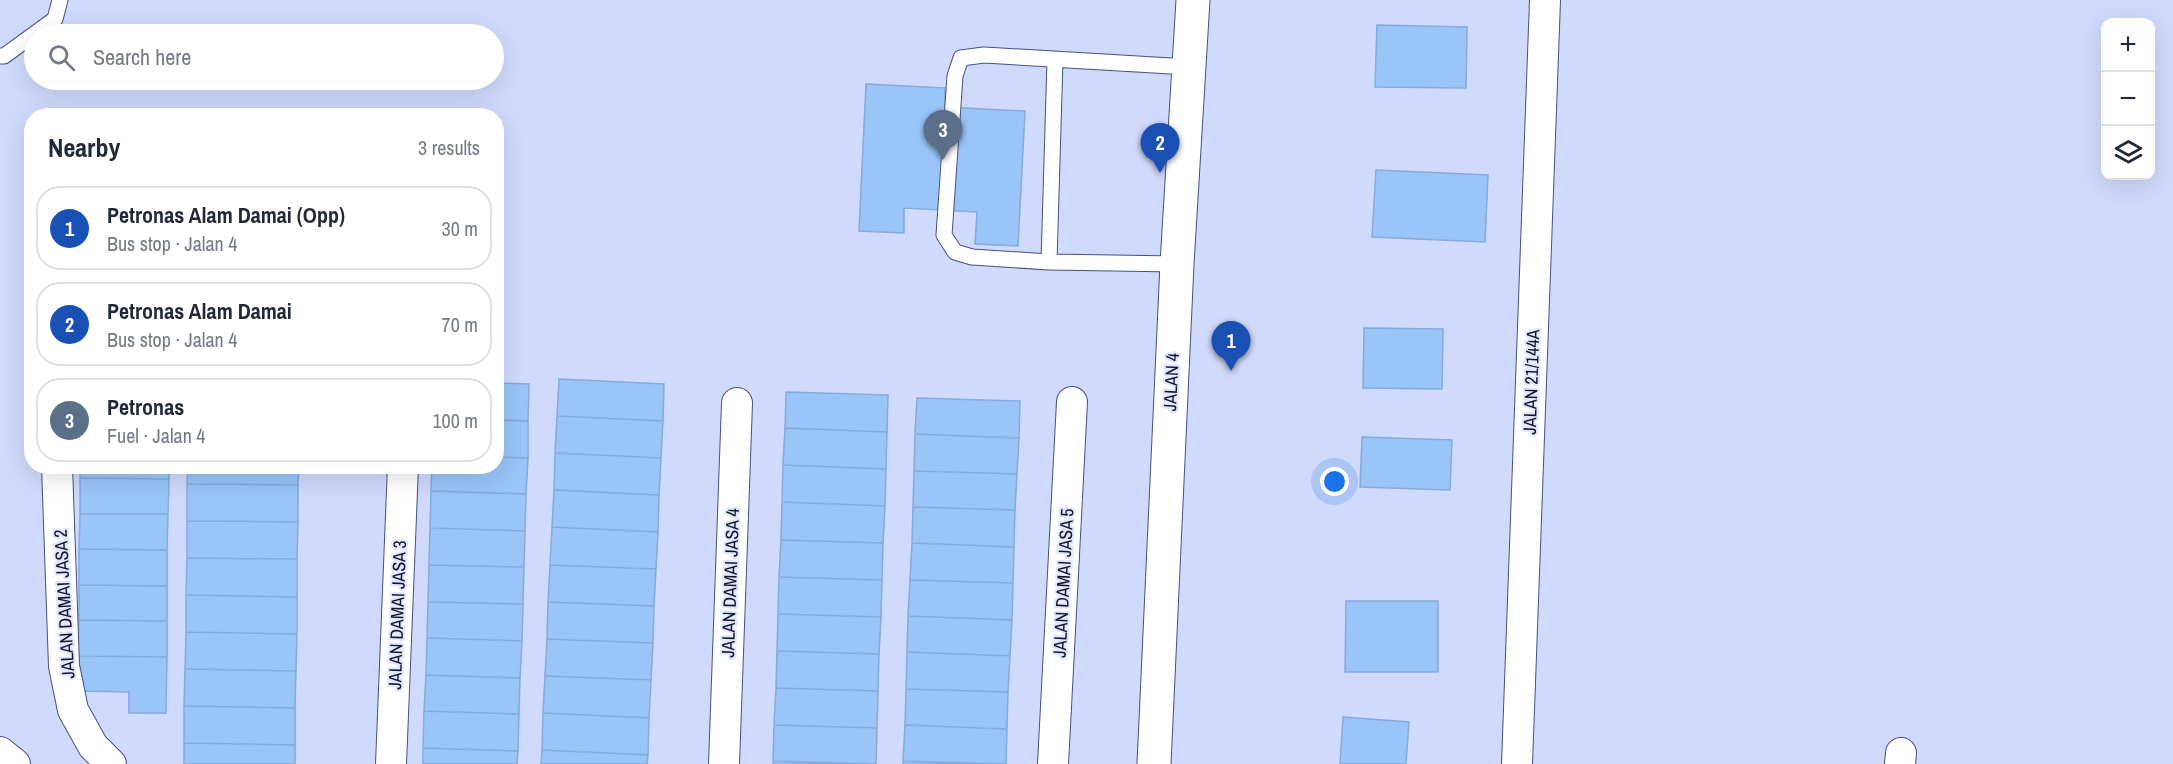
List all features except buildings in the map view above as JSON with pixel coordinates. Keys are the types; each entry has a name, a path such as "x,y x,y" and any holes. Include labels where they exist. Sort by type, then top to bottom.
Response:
{"street":[{"name":"JALAN 4","path":"1154,764 1177,264 1193,0"},
{"name":"JALAN 21/144A","path":"1517,764 1545,0"},
{"name":"JALAN DAMAI JASA 5","path":"1053,764 1072,402"},
{"name":"JALAN DAMAI JASA 4","path":"724,764 736,403"},
{"name":"JALAN DAMAI JASA 2","path":"57,474 64,666 73,710 93,746 111,764"},
{"name":"JALAN DAMAI JASA 3","path":"391,764 402,474"},
{"path":"0,752 15,764"}],"lane":[{"path":"48,24 56,19 60,0"},
{"path":"0,56 24,40"},
{"path":"1177,264 1049,262 972,257 955,252 944,234 955,76 961,58 984,55 1188,67"},
{"path":"1049,262 1055,60"}],"place":[{"name":"Petronas","path":"943,160"},
{"name":"Petronas Alam Damai","path":"1160,173"},
{"name":"Petronas Alam Damai (Opp)","path":"1231,371"}]}
